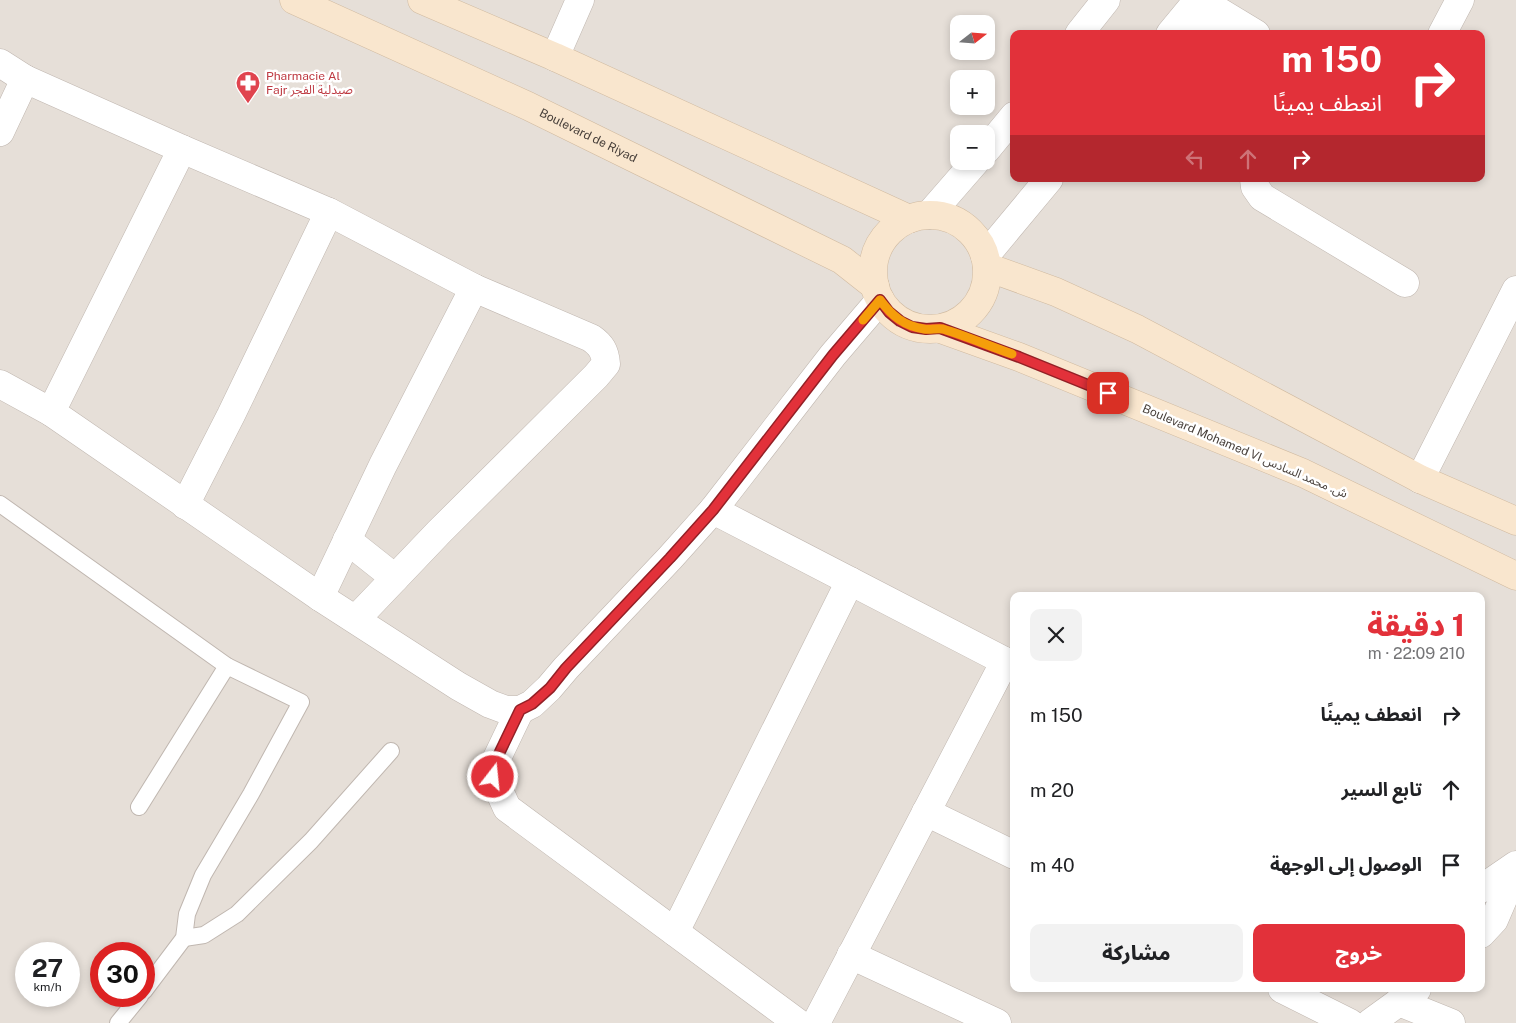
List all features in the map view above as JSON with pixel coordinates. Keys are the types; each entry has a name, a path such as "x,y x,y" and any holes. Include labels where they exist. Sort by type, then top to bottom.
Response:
{"main road":[{"name":"Boulevard de Riyad","path":"294,0 528,106 842,260 878,293"},
{"path":"422,0 919,217 947,218 964,226 977,239 986,262 982,295 966,317 940,328 912,327 900,321 889,312 878,293 873,270 876,254 884,239 895,227 919,217"},
{"path":"986,262 1137,329 1420,479 1516,521"},
{"name":"Boulevard Mohamed VI ش. محمد السادس","path":"940,328 1019,357 1302,473 1516,576"}],"street":[{"path":"556,57 580,0"},
{"path":"1082,30 1106,0"},
{"path":"1444,30 1460,0"},
{"path":"1188,13 1208,30"},
{"path":"1188,13 1243,30"},
{"path":"0,63 26,79 329,212 474,288 591,338 600,344 606,354 606,364 505,468 439,532 356,620"},
{"path":"0,132 26,79"},
{"path":"995,139 1010,121"},
{"path":"51,412 182,149"},
{"path":"919,217 967,170"},
{"path":"986,262 1047,182"},
{"path":"1254,182 1255,187 1262,197 1405,283"},
{"path":"185,505 329,212"},
{"path":"320,597 383,465 474,288"},
{"path":"1420,479 1516,290"},
{"path":"0,384 51,412 320,597 458,686 490,704 506,710 520,710 532,704 550,688 566,668 713,510 878,293"},
{"path":"713,510 1009,663 926,812 816,1023"},
{"path":"347,540 395,578"},
{"path":"675,932 850,581"},
{"path":"520,710 496,760 493,777 507,808 798,1023"},
{"path":"926,812 1010,853"},
{"path":"1485,886 1516,865"},
{"path":"1485,930 1494,920 1516,869"},
{"path":"852,955 997,1023"},
{"path":"1288,992 1350,1023"},
{"path":"1365,1023 1400,993"},
{"path":"1370,1023 1400,993"},
{"path":"1400,993 1451,1023"}],"lane":[{"path":"0,504 227,666 301,702 251,794 203,875 187,914 184,938 155,976"},
{"path":"139,807 227,666"},
{"path":"184,938 204,935 237,914 311,841 391,751"},
{"path":"118,1023 131,1007"}],"shaded area":[{"path":"0,0 1516,0 1516,1023 0,1023"}],"slow traffic":[{"path":"863,320 880,300 889,312 900,321 912,327 940,328 1012,354"}],"place":[{"name":"Pharmacie Al Fajr صيدلية الفجر","path":"248,104"}],"route":[{"path":"493,777 496,760 520,710 532,704 550,688 566,668 713,510 797,400 880,300 889,312 900,321 912,327 940,328 1108,393"}]}
